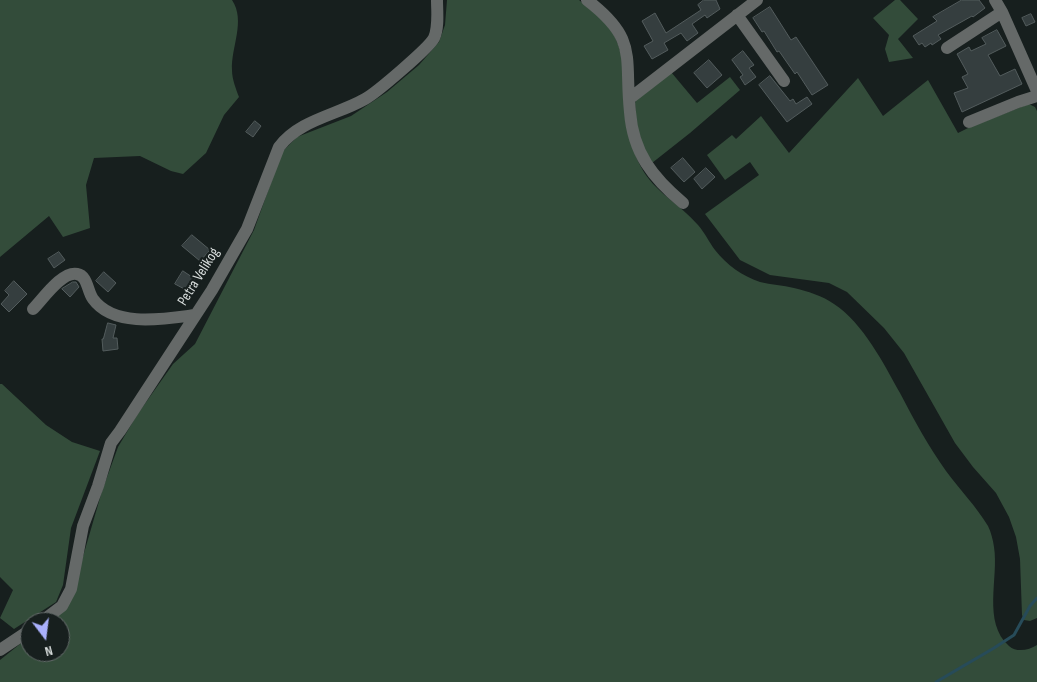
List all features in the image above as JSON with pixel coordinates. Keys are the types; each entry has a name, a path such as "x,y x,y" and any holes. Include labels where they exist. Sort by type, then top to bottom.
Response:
{"street":[{"name":"Petra Velikog","path":"54,612 62,606 71,589 83,526 111,443 195,315 247,229 279,146 287,136 366,98 403,69 434,38 437,0"},
{"path":"587,0 612,22 623,38 629,68 629,99 633,130 651,172 659,182 683,203"},
{"path":"629,99 756,0"},
{"path":"995,0 1037,91"},
{"path":"947,48 1002,12"},
{"path":"738,15 784,80"},
{"path":"969,122 1037,96"},
{"path":"33,309 62,278 71,274 78,274 85,279 94,300 102,308 116,315 157,320 195,315"},
{"path":"0,650 20,637"}],"green space":[{"path":"0,0 232,0 236,8 238,25 232,73 239,97 224,115 206,153 183,174 171,171 140,156 94,158 86,185 90,228 63,237 49,216 0,257"},
{"path":"447,0 579,0 608,26 615,37 621,53 630,136 634,152 646,176 691,218 713,247 735,269 747,277 760,282 799,289 825,299 845,312 863,333 880,357 916,423 946,471 988,526 992,536 995,559 993,599 996,625 1001,636 1012,648 1023,650 1037,645 1037,682 0,682 0,660 20,644 20,662 70,662 70,612 56,612 73,591 102,491 118,447 137,415 173,364 195,344 254,230 282,152 297,137 351,116 387,92 419,65 439,42 445,25"},
{"path":"895,0 900,0 918,19 898,39 913,58 889,62 885,49 889,35 873,18"},
{"path":"671,72 697,103 730,77 740,90 652,163 637,136 635,103 637,98"},
{"path":"858,78 883,116 928,80 958,133 1029,104 1035,107 1037,111 1037,618 1030,621 1024,620 1022,615 1020,559 1016,537 1009,517 996,493 955,443 904,353 884,328 847,292 829,283 770,275 740,260 705,214 759,175 750,162 725,180 707,155 732,135 736,139 761,116 789,153"},
{"path":"0,384 2,384 46,425 72,442 100,451 71,528 63,585 56,602 40,612 20,612 20,625 14,629 0,618 13,590 0,577"}],"building":[{"path":"704,0 716,0 720,9 707,18 705,15 692,24 698,33 687,41 681,33 664,43 668,50 652,59 644,46 653,41 642,21 655,13 666,33 701,10 698,5"},
{"path":"962,0 979,0 985,8 973,17 938,35 941,39 932,45 931,43 925,47 922,43 919,45 913,36 937,21 933,17"},
{"path":"770,7 791,40 796,37 828,85 812,95 797,72 795,74 779,51 777,52 753,18"},
{"path":"1031,14 1035,22 1026,26 1022,18"},
{"path":"997,30 1006,46 988,55 1000,76 1015,69 1022,84 962,112 954,93 968,88 962,77 968,74 957,54 969,47 971,51 986,44 982,38"},
{"path":"743,51 754,65 749,68 756,77 745,85 740,77 743,75 732,60"},
{"path":"709,60 722,75 707,88 694,73"},
{"path":"770,76 790,101 793,99 796,104 807,97 812,104 787,122 759,85"},
{"path":"255,121 261,126 253,137 246,132"},
{"path":"683,158 695,172 684,182 671,168"},
{"path":"706,168 715,177 702,189 694,179"},
{"path":"192,235 210,250 200,261 182,246"},
{"path":"59,252 65,260 54,268 48,259"},
{"path":"183,271 195,279 188,291 175,284"},
{"path":"104,272 116,283 108,292 96,281"},
{"path":"14,281 27,294 9,312 1,304 9,295 5,291"},
{"path":"76,282 79,287 70,297 62,289"},
{"path":"108,323 116,325 113,338 117,338 118,349 103,351 102,339"}],"waterway":[{"path":"936,682 1014,635 1030,606 1037,598"}]}
